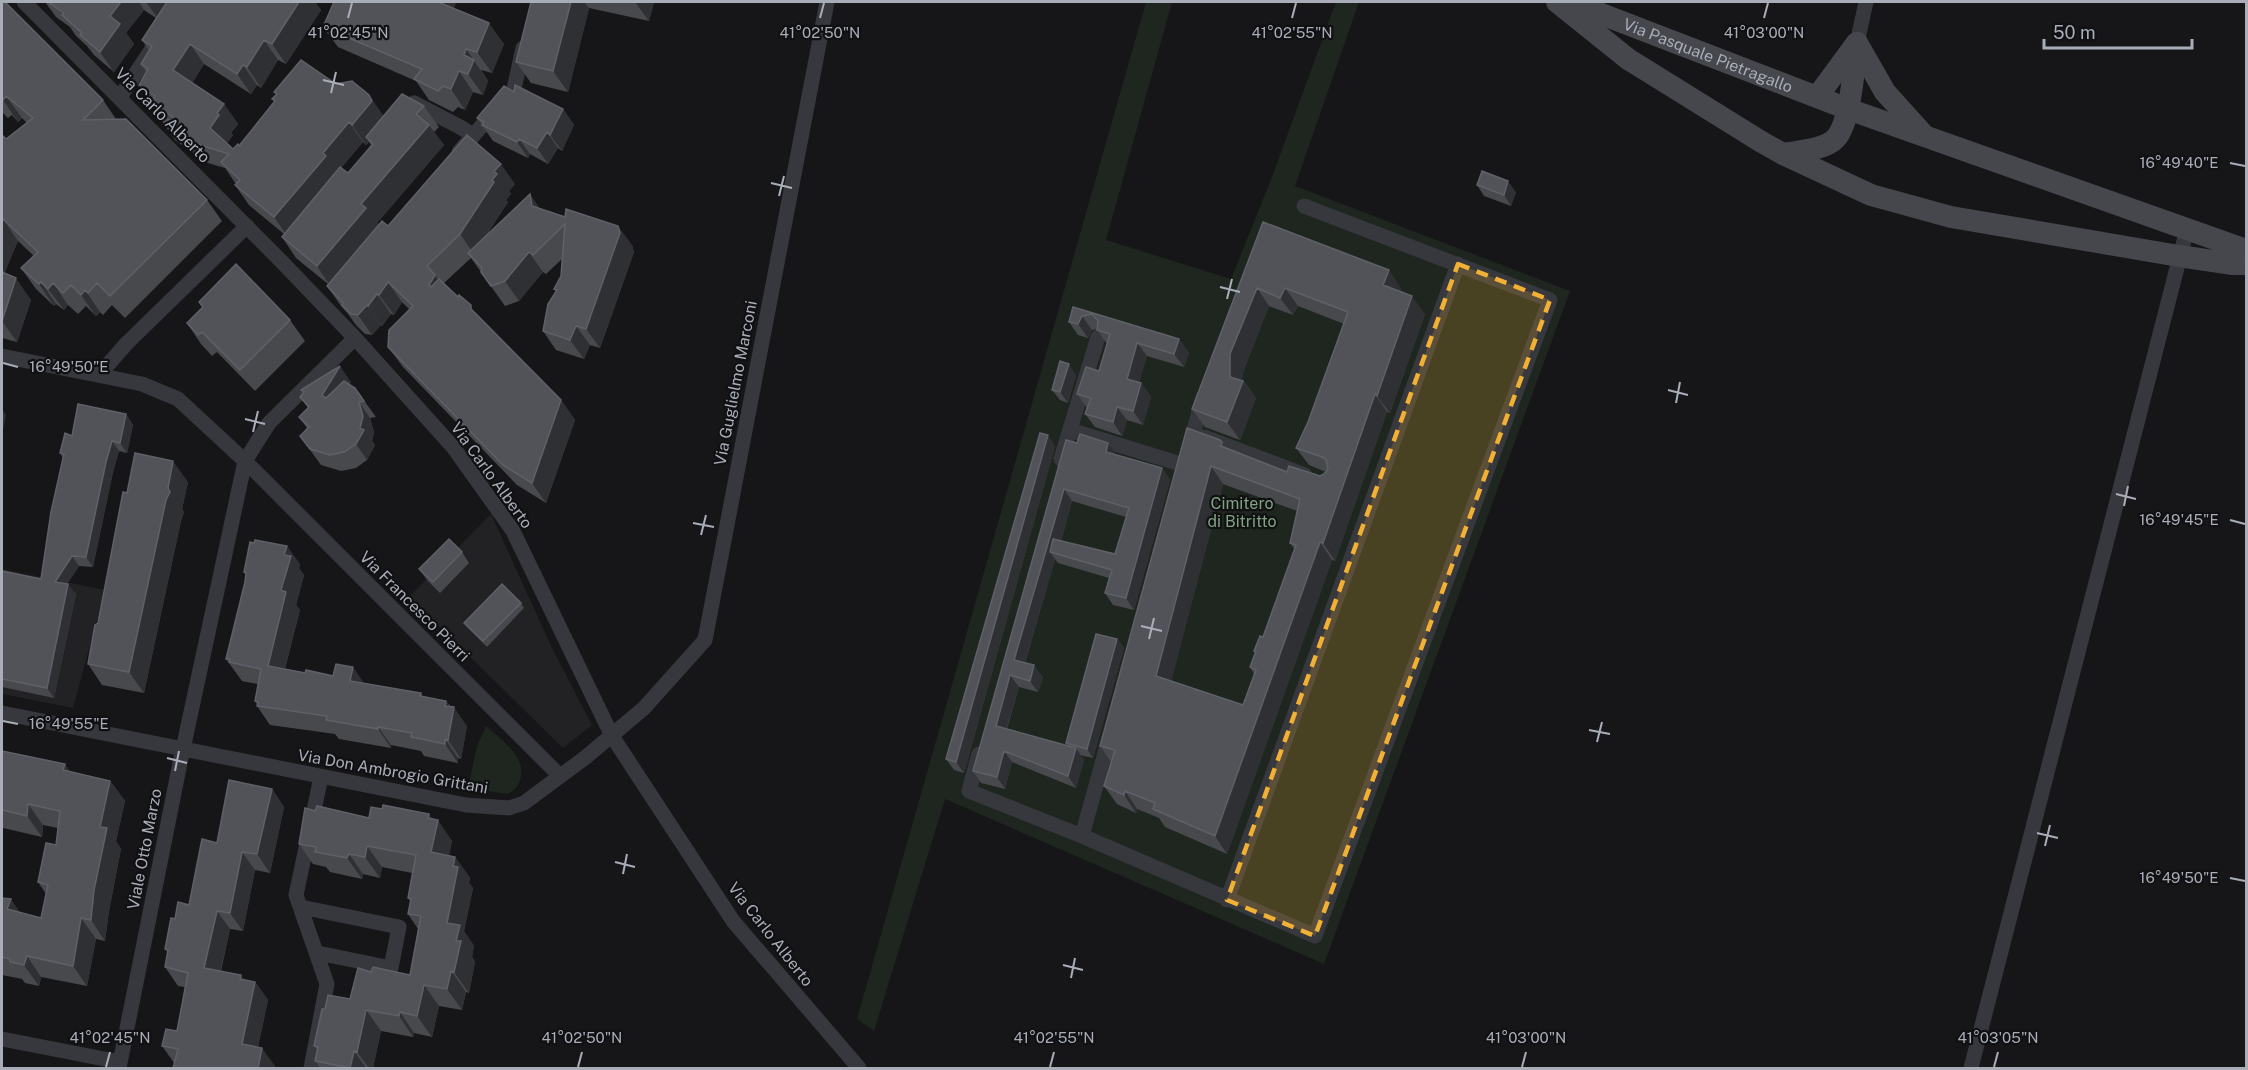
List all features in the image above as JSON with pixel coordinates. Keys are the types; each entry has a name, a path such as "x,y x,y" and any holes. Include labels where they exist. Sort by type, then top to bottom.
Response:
{"main road":[{"path":"1557,2 1628,59 1783,154 1871,195 1951,217 2179,256 2247,264"},
{"name":"Via Pasquale Pietragallo","path":"1570,2 1848,109 2247,249"},
{"path":"1783,154 1823,145 1836,137 1848,109 1857,43"},
{"path":"1816,97 1857,43"},
{"path":"1857,43 1885,92 1925,137"}],"street":[{"name":"Via Carlo Alberto","path":"24,2 247,226 285,256 330,303 355,338 453,447 513,531 612,736 733,921 859,1068"},
{"name":"Via Guglielmo Marconi","path":"612,736 644,708 705,640 827,2"},
{"path":"1857,43 1866,2"},
{"path":"450,163 514,88 526,34"},
{"path":"120,97 158,40"},
{"path":"399,121 414,103 473,135"},
{"path":"985,735 969,791 1082,836 1315,936 1550,300 1304,206"},
{"path":"99,375 126,344 247,226"},
{"path":"1971,1068 2187,229"},
{"path":"1227,900 1458,264"},
{"path":"1057,475 1098,337"},
{"path":"245,461 269,423 355,338"},
{"name":"Via Francesco Pierri","path":"2,356 142,384 178,399 245,461 560,776"},
{"path":"1070,430 1183,470 1208,379"},
{"path":"1193,433 1320,480"},
{"name":"Viale Otto Marzo","path":"120,1065 183,750 245,461"},
{"name":"Via Don Ambrogio Grittani","path":"2,713 466,805 509,808 524,803 612,736"},
{"path":"1082,836 1113,724"},
{"path":"311,1068 327,984 296,895 321,777"},
{"path":"301,907 399,927 391,968 318,953"},
{"path":"2,1039 120,1065"}],"highlighted area":[{"path":"1458,264 1550,300 1315,936 1227,900"}],"shaded area":[{"path":"491,514 552,648 592,725 563,748 409,597"},
{"path":"2,569 105,590 73,708 2,694"}],"green space":[{"name":"Cimitero di Bitritto","path":"1146,2 1172,2 1106,240 1231,279 1272,177 1336,2 1359,2 1295,186 1570,291 1324,964 945,799 874,1031 857,1019"},
{"path":"486,726 512,750 520,764 519,783 512,792 507,794 468,788 477,746"}],"building":[{"path":"2,2 5,2 103,100 83,120 126,119 207,200 110,296 97,283 88,293 85,290 81,295 71,285 63,293 53,283 48,289 41,282 39,284 21,268 38,252 3,219 2,222 2,135 6,139 33,118 6,96 2,99"},
{"path":"48,2 121,2 110,16 120,24 100,52 80,35 82,33 62,15 64,13"},
{"path":"167,2 299,2 272,44 264,40 247,67 243,65 237,74 190,44 173,70 224,104 210,128 233,149 238,144 239,146 275,101 272,99 277,94 274,92 301,60 336,84 352,81 369,95 372,101 352,125 349,122 323,153 326,156 274,217 235,185 240,180 221,162 229,154 194,143 161,120 177,120 151,102 155,96 139,85 148,69 141,64 152,46 142,40"},
{"path":"334,2 438,2 489,23 477,52 466,49 464,55 474,60 468,74 459,71 451,89 443,86 438,91 414,79 422,69 323,27"},
{"path":"531,2 571,2 553,71 516,62"},
{"path":"515,85 563,109 550,135 547,132 537,148 519,139 517,142 482,125 484,122 477,118 504,86 514,92"},
{"path":"402,94 424,106 416,114 429,125 361,204 366,208 317,266 282,237 340,167 348,173 373,144 366,137"},
{"path":"467,135 501,164 494,171 497,174 492,180 494,182 460,234 427,266 435,275 429,285 431,287 439,279 458,297 459,295 471,305 471,309 561,400 532,483 503,465 388,347 389,330 413,306 388,282 379,295 377,294 358,315 351,314 327,286 382,221 388,226"},
{"path":"1482,171 1508,181 1504,195 1477,185"},
{"path":"530,194 532,206 565,217 566,209 618,226 620,233 586,329 576,326 570,340 543,331 548,304 557,290 554,289 561,276 565,224 533,255 529,252 505,281 491,286 481,272 482,268 468,253"},
{"path":"1263,222 1389,270 1383,285 1412,296 1323,543 1320,542 1215,836 1153,809 1155,803 1125,791 1124,795 1104,786 1115,750 1100,746 1187,428 1220,440 1221,446 1287,472 1289,466 1320,476 1324,474 1328,469 1326,460 1296,448 1308,422 1348,312 1285,288 1280,298 1257,288 1230,354 1230,377 1243,381 1227,422 1192,409","holes":["1211,466 1300,499 1290,543 1296,545 1263,637 1260,636 1254,651 1256,651 1250,667 1256,670 1243,705 1156,676"]},
{"path":"236,264 290,320 240,370 202,332 198,335 187,323 203,307 199,302"},
{"path":"2,272 16,278 2,321"},
{"path":"1073,307 1179,339 1174,354 1137,343 1127,379 1141,383 1133,411 1117,407 1113,422 1085,414 1091,398 1077,394 1086,367 1099,371 1110,334 1097,330 1098,321 1092,314 1082,316 1078,324 1069,322"},
{"path":"1060,361 1069,364 1060,392 1052,390"},
{"path":"340,366 322,395 326,398 344,381 355,388 364,401 359,402 363,416 360,428 364,430 356,444 344,452 330,455 310,449 300,436 309,427 299,417 309,407 300,397 304,392 301,390"},
{"path":"78,404 126,414 120,443 112,441 106,462 86,557 72,556 55,582 68,584 47,688 2,679 2,571 41,579 51,512 64,454 60,453 65,433 72,436"},
{"path":"1040,433 1048,435 956,762 946,759"},
{"path":"1080,434 1108,443 1106,452 1162,468 1126,598 1105,593 1112,570 1050,552 1053,539 1115,554 1129,508 1064,489 1014,660 1034,665 1030,681 1010,675 996,726 1076,748 1068,776 1004,751 997,777 973,771 1066,440 1077,443"},
{"path":"135,453 173,461 168,488 170,492 166,500 129,672 88,664 123,492 127,493"},
{"path":"449,539 462,552 433,582 419,569"},
{"path":"255,540 287,546 284,555 291,556 281,590 286,592 268,666 305,673 306,670 333,676 336,664 353,667 350,681 421,693 420,696 446,701 445,706 454,707 448,740 445,739 445,744 411,737 412,733 326,720 327,716 257,706 258,702 255,701 261,669 229,662 230,659 226,659 245,582 246,573 244,572 250,542 254,543"},
{"path":"502,584 521,603 483,641 464,623"},
{"path":"1096,634 1117,639 1087,749 1066,743"},
{"path":"2,751 65,764 63,770 110,781 100,827 107,828 94,890 91,920 81,918 73,966 27,956 24,965 10,962 10,959 2,957 2,898 11,899 7,909 41,918 48,885 38,882 46,843 56,845 60,811 28,804 27,816 2,810"},
{"path":"229,780 272,789 257,854 242,852 230,913 217,911 204,968 241,975 240,979 255,982 242,1044 262,1048 258,1068 173,1068 178,1049 162,1046 166,1029 177,1031 188,973 165,967 168,950 165,949 171,918 175,919 178,902 189,905 202,839 217,843"},
{"path":"383,805 429,814 428,818 438,820 431,852 455,857 453,866 458,867 447,923 460,925 456,941 461,941 454,972 451,971 447,989 424,985 417,1016 400,1012 399,1016 366,1010 357,1052 354,1051 350,1068 315,1061 318,1047 314,1046 322,1009 325,1009 328,995 350,999 358,968 371,972 373,967 410,975 421,916 408,914 411,899 408,898 416,855 367,846 365,857 349,854 347,858 315,852 316,847 299,844 305,808 315,811 317,806 369,818 371,807 382,809"}]}
